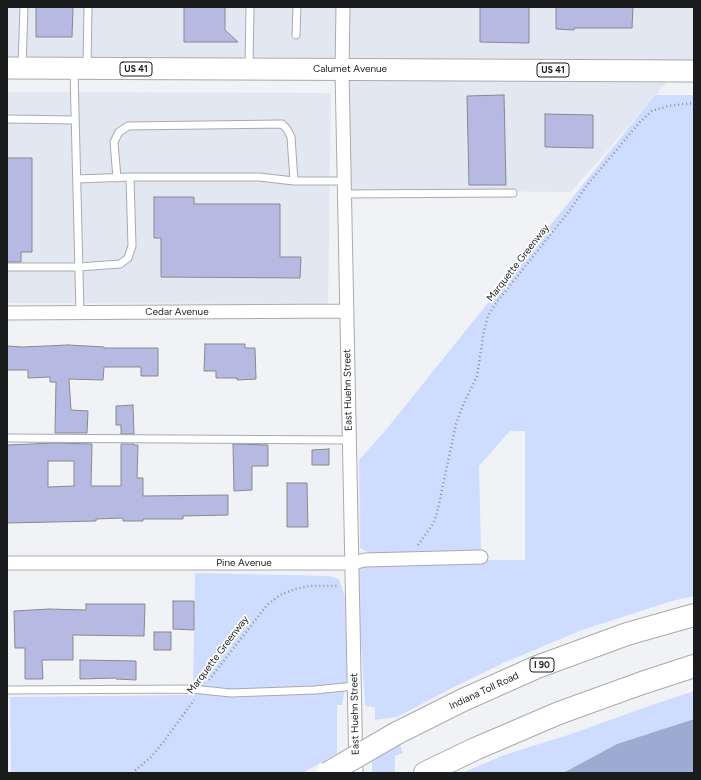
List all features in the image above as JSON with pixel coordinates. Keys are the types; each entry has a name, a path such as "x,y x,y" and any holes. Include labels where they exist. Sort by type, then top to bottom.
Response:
{"highway":[{"name":"Indiana Toll Road","path":"328,773 353,757 397,733 462,700 537,667 627,634 694,615"},
{"path":"424,773 475,749 559,713 694,666"}],"main road":[{"name":"Calumet Avenue","path":"14,68 694,71"}],"street":[{"name":"East Huehn Street","path":"343,7 342,70 344,194 356,773"},
{"name":"Cedar Avenue","path":"7,313 347,311"},
{"name":"Pine Avenue","path":"7,563 352,563 366,560 481,557"}],"lane":[{"path":"14,68 24,7"},
{"path":"80,313 75,120 88,7"},
{"path":"249,69 250,7"},
{"path":"296,35 297,7"},
{"path":"7,119 75,120"},
{"path":"116,178 114,142 119,132 128,126 282,124 288,129 291,137 294,181"},
{"path":"77,179 130,177 259,177 294,181 344,181"},
{"path":"7,267 120,264 128,258 132,246 130,177"},
{"path":"344,194 514,193"},
{"path":"7,438 349,440"},
{"path":"7,690 201,690 231,693 315,690 354,686"}],"path":[{"name":"Marquette Greenway","path":"398,560 417,545 433,524 437,513 456,424 463,405 477,376 484,331 488,316 496,303 567,214 588,184 640,122 652,111 668,106 694,103"},
{"name":"Marquette Greenway","path":"132,773 162,744 201,690 267,605 280,595 295,589 309,586 340,586"}],"shaded area":[{"path":"7,7 694,7 694,66 7,64"},
{"path":"346,74 674,74 571,192 348,190"},
{"path":"7,92 331,93 328,304 7,303"},
{"path":"655,95 694,95 694,596 672,601 582,630 501,664 397,717 375,720 375,707 365,706 356,560 525,560 525,431 510,431 479,466 481,552 393,557 370,553 360,548 359,460 385,431"},
{"path":"195,573 329,576 339,579 345,597 347,677 342,705 337,705 337,753 303,773 11,773 10,697 193,695"},
{"path":"694,691 694,719 617,744 563,773 462,773 504,755 568,735"},
{"path":"694,719 694,773 563,773 617,744"},
{"path":"400,745 403,753 395,756 395,773 372,773 372,761"}],"building":[{"path":"36,7 73,7 72,37 36,37"},
{"path":"184,7 225,7 225,30 238,42 184,42"},
{"path":"480,7 529,7 529,43 480,42"},
{"path":"556,7 633,7 632,28 574,28 574,30 556,29"},
{"path":"504,95 506,185 469,185 467,96"},
{"path":"545,114 593,115 593,148 545,147"},
{"path":"7,158 32,158 32,252 21,252 21,262 7,262"},
{"path":"154,197 194,197 194,204 280,204 280,257 301,257 300,278 161,277 161,238 154,238"},
{"path":"205,344 245,344 245,348 255,348 256,379 237,380 237,378 216,378 216,371 204,371"},
{"path":"68,345 104,348 158,348 158,376 141,376 141,367 104,367 103,380 69,379 71,410 88,411 87,433 55,433 56,382 50,382 50,377 28,378 28,370 7,370 7,346 23,347"},
{"path":"133,405 134,434 121,434 121,425 116,425 116,406"},
{"path":"55,443 92,444 91,486 121,486 121,444 138,445 137,478 143,478 143,496 228,495 228,515 183,516 183,519 143,519 143,521 123,521 123,518 96,519 96,521 7,523 7,445","holes":["48,461 74,461 74,486 48,487"]},
{"path":"233,444 268,445 268,466 252,466 252,490 234,491"},
{"path":"329,449 329,465 312,465 312,450"},
{"path":"287,483 307,483 308,527 287,527"},
{"path":"173,601 194,601 194,630 173,629"},
{"path":"86,604 145,604 144,636 73,635 73,660 42,660 43,679 25,679 25,648 15,648 14,611 49,609 86,610"},
{"path":"154,632 171,632 171,650 154,650"},
{"path":"80,660 136,661 136,680 116,678 80,679"}]}
